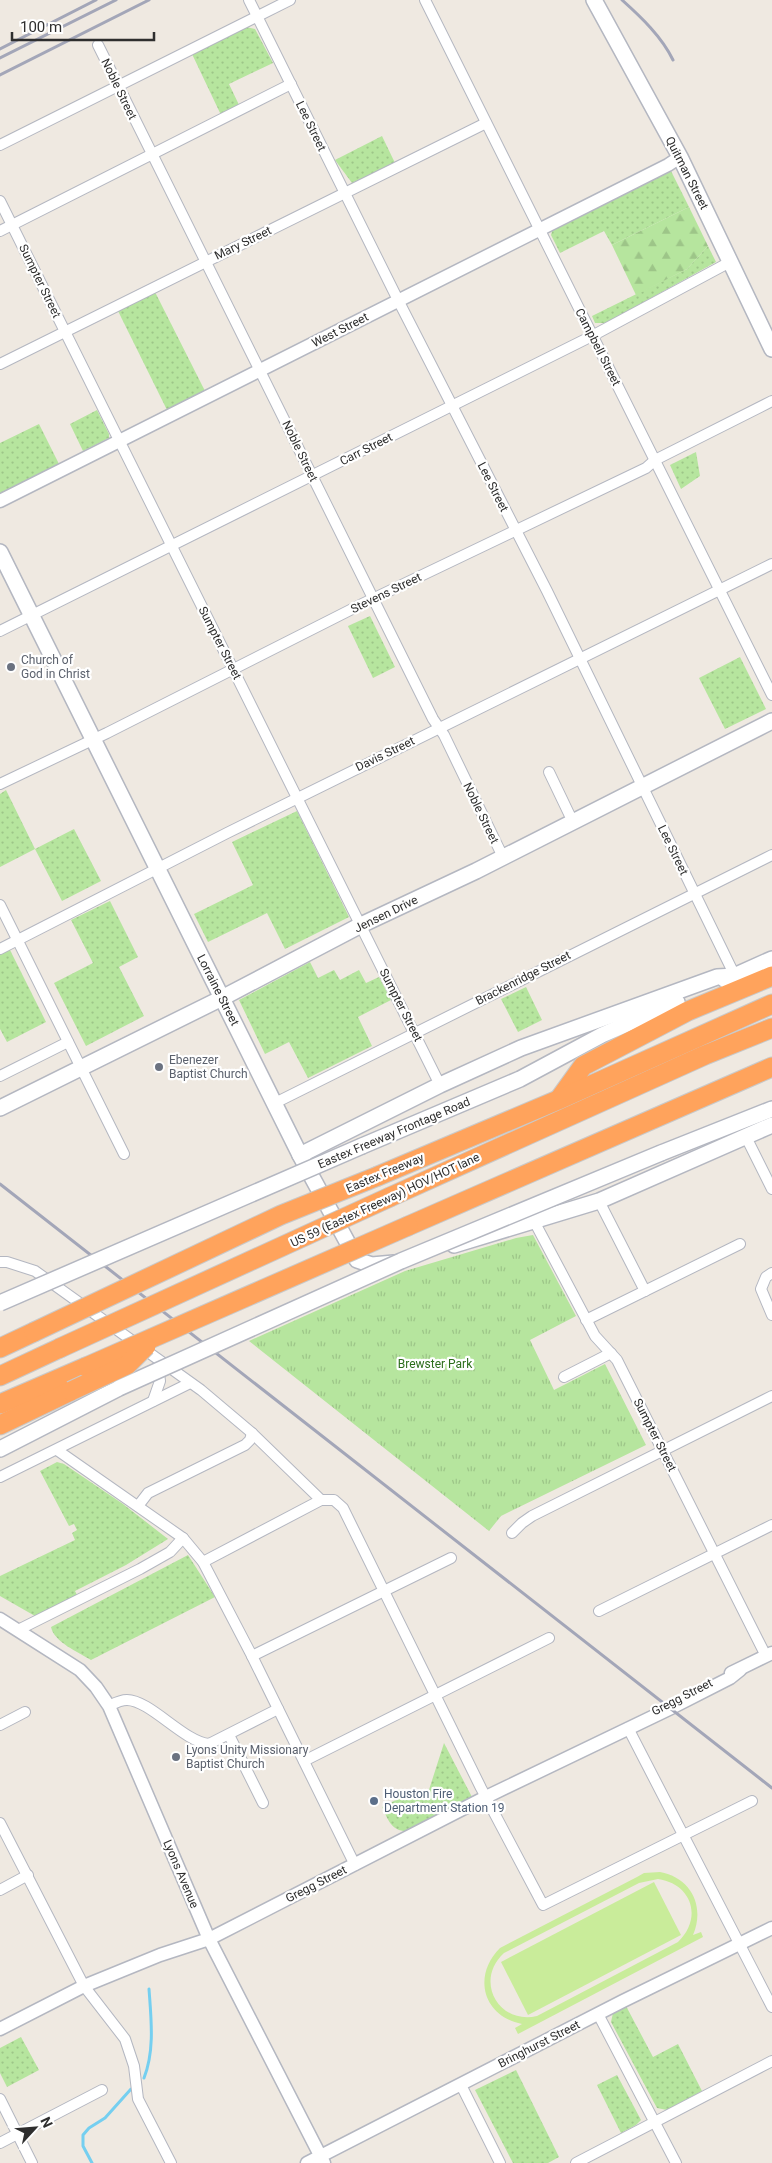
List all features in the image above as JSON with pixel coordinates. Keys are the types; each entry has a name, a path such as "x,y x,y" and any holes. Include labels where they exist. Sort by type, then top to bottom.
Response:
{"highway":[{"path":"558,1100 583,1066 688,1011 772,976"},
{"name":"Eastex Freeway","path":"0,1348 281,1215 558,1100 772,1004"},
{"name":"US 59 (Eastex Freeway) HOV/HOT lane","path":"0,1376 705,1055 772,1028"},
{"path":"0,1404 153,1339 772,1067"},
{"path":"0,1425 127,1364 153,1339"}],"main road":[{"name":"Quitman Street","path":"594,0 680,157 772,348"},
{"name":"Lorraine Street","path":"0,552 300,1155 358,1260 372,1265 392,1264 534,1221"},
{"name":"Jensen Drive","path":"0,1108 772,720"},
{"name":"Eastex Freeway Frontage Road","path":"0,1303 520,1079 602,1035 772,959"},
{"path":"300,1155 440,1085 521,1048 717,977 735,976"},
{"path":"0,1449 119,1388 384,1268 772,1109"},
{"path":"534,1221 600,1200 772,1125"}],"street":[{"name":"Lee Street","path":"249,0 642,785 735,976"},
{"path":"0,145 290,0"},
{"name":"Campbell Street","path":"425,0 772,695"},
{"name":"Noble Street","path":"98,45 373,599 438,728 444,735 502,857"},
{"path":"0,231 291,84"},
{"name":"Mary Street","path":"0,364 486,123"},
{"name":"West Street","path":"0,501 540,230 668,165 680,157"},
{"name":"Sumpter Street","path":"0,201 440,1085"},
{"name":"Carr Street","path":"0,631 592,336 730,262"},
{"name":"Stevens Street","path":"0,784 94,740 373,599 646,468 654,460 772,401"},
{"name":"Davis Street","path":"0,949 157,868 772,564"},
{"path":"549,772 572,820"},
{"name":"Brackenridge Street","path":"275,1103 772,854"},
{"path":"0,905 124,1154"},
{"path":"0,1076 68,1042"},
{"path":"746,1137 772,1189"},
{"path":"600,1200 645,1291"},
{"name":"Sumpter Street","path":"534,1221 594,1336 617,1360 769,1655"},
{"path":"586,1320 740,1244"},
{"path":"0,1262 7,1262 35,1271 190,1383 252,1433 321,1500"},
{"path":"772,1273 763,1282 761,1289 772,1315"},
{"path":"564,1377 611,1353"},
{"path":"153,1401 160,1381 158,1360"},
{"path":"0,1477 190,1383"},
{"path":"512,1533 527,1519 772,1396"},
{"path":"138,1506 148,1494 245,1445 250,1440 252,1433"},
{"path":"57,1450 182,1538 203,1562 304,1760 354,1865"},
{"path":"203,1562 321,1500 334,1500 343,1508 486,1797 543,1905 752,1801"},
{"path":"599,1611 772,1525"},
{"path":"18,1630 140,1569 170,1552 182,1538"},
{"path":"252,1656 451,1558"},
{"name":"Lyons Avenue","path":"0,1619 80,1670 96,1687 109,1706 209,1939 322,2159"},
{"path":"304,1760 549,1638"},
{"name":"Gregg Street","path":"0,2029 84,1986 160,1955 209,1939 486,1797 730,1678 740,1670 769,1655"},
{"path":"109,1706 119,1701 129,1700 141,1705 204,1743 209,1744 278,1709"},
{"path":"0,1725 25,1712"},
{"path":"628,1728 738,1945 772,2007"},
{"path":"229,1735 263,1803"},
{"path":"0,1823 84,1986 125,2039 132,2058 138,2099 171,2163"},
{"path":"0,1890 28,1875"},
{"name":"Bringhurst Street","path":"307,2163 322,2159 598,2014 772,1928"},
{"path":"598,2014 676,2163"},
{"path":"576,2163 772,2061"},
{"path":"461,2085 500,2163"},
{"path":"0,2144 102,2090"},
{"path":"0,2099 32,2163"}],"green space":[{"path":"246,27 255,29 273,63 229,84 240,107 221,115 192,54"},
{"path":"382,136 395,163 352,183 335,160"},
{"path":"670,169 689,207 612,245 604,231 560,253 551,235 553,228"},
{"path":"689,207 708,246 687,269 636,295 612,245"},
{"path":"708,246 716,262 606,323 595,323 592,316 687,269"},
{"path":"155,292 206,393 168,412 118,311"},
{"path":"97,410 109,434 109,438 83,451 70,424"},
{"path":"39,424 59,464 0,494 0,443"},
{"path":"696,452 700,476 681,489 670,465"},
{"path":"370,616 395,667 373,678 348,626"},
{"path":"740,657 766,709 725,729 699,678"},
{"path":"6,790 35,849 0,867 0,794"},
{"path":"297,811 349,917 285,949 267,913 208,942 194,914 253,885 232,842"},
{"path":"74,829 101,881 62,901 35,849"},
{"path":"110,901 138,957 119,967 144,1016 86,1046 54,983 93,963 71,920"},
{"path":"9,948 46,1022 7,1042 0,1029 0,952"},
{"path":"310,962 318,978 334,970 340,980 359,970 366,983 379,977 391,1000 358,1017 372,1046 308,1078 289,1042 265,1054 239,1000"},
{"path":"526,987 542,1020 518,1032 501,999"},
{"name":"Brewster Park","path":"533,1235 576,1316 530,1340 554,1390 605,1364 646,1445 501,1516 489,1531 249,1341 405,1271 516,1238"},
{"path":"57,1462 64,1464 123,1504 168,1539 126,1565 75,1591 77,1595 35,1616 0,1596 0,1576 75,1540 72,1533 77,1530 74,1524 69,1526 40,1471"},
{"path":"188,1555 215,1597 91,1660 67,1646 53,1632 51,1627"},
{"path":"444,1743 473,1799 408,1831 398,1830 391,1824 382,1807 414,1791 427,1796"},
{"path":"660,1872 671,1875 688,1887 696,1904 697,1914 693,1935 701,1932 703,1937 518,2034 515,2028 522,2024 509,2020 498,2013 486,1994 484,1982 491,1959 500,1948 644,1873","holes":["658,1879 670,1882 686,1895 692,1913 686,1933 678,1942 537,2016 523,2017 511,2014 495,1998 491,1987 491,1976 495,1964 504,1953 639,1883"]},
{"path":"654,1882 681,1935 528,2015 501,1962"},
{"path":"626,2006 653,2057 678,2044 702,2091 667,2110 657,2108 611,2022 613,2013"},
{"path":"21,2037 39,2070 7,2087 0,2073 0,2048"},
{"path":"516,2070 559,2157 548,2163 513,2163 475,2090"},
{"path":"617,2075 641,2120 621,2133 597,2085"}],"waterway":[{"path":"144,2078 151,2045 149,1989"},
{"path":"92,2163 83,2146 83,2135 89,2128 105,2118 131,2089"}],"railway":[{"path":"0,49 96,0"},
{"path":"0,58 116,0"},
{"path":"0,75 149,0"},
{"path":"622,0 657,35 673,60"},
{"path":"0,1184 772,1788"}],"place":[{"name":"Church of God in Christ","path":"11,667"},
{"name":"Ebenezer Baptist Church","path":"159,1067"},
{"name":"Lyons Unity Missionary Baptist Church","path":"176,1757"},
{"name":"Houston Fire Department Station 19","path":"374,1801"}]}
